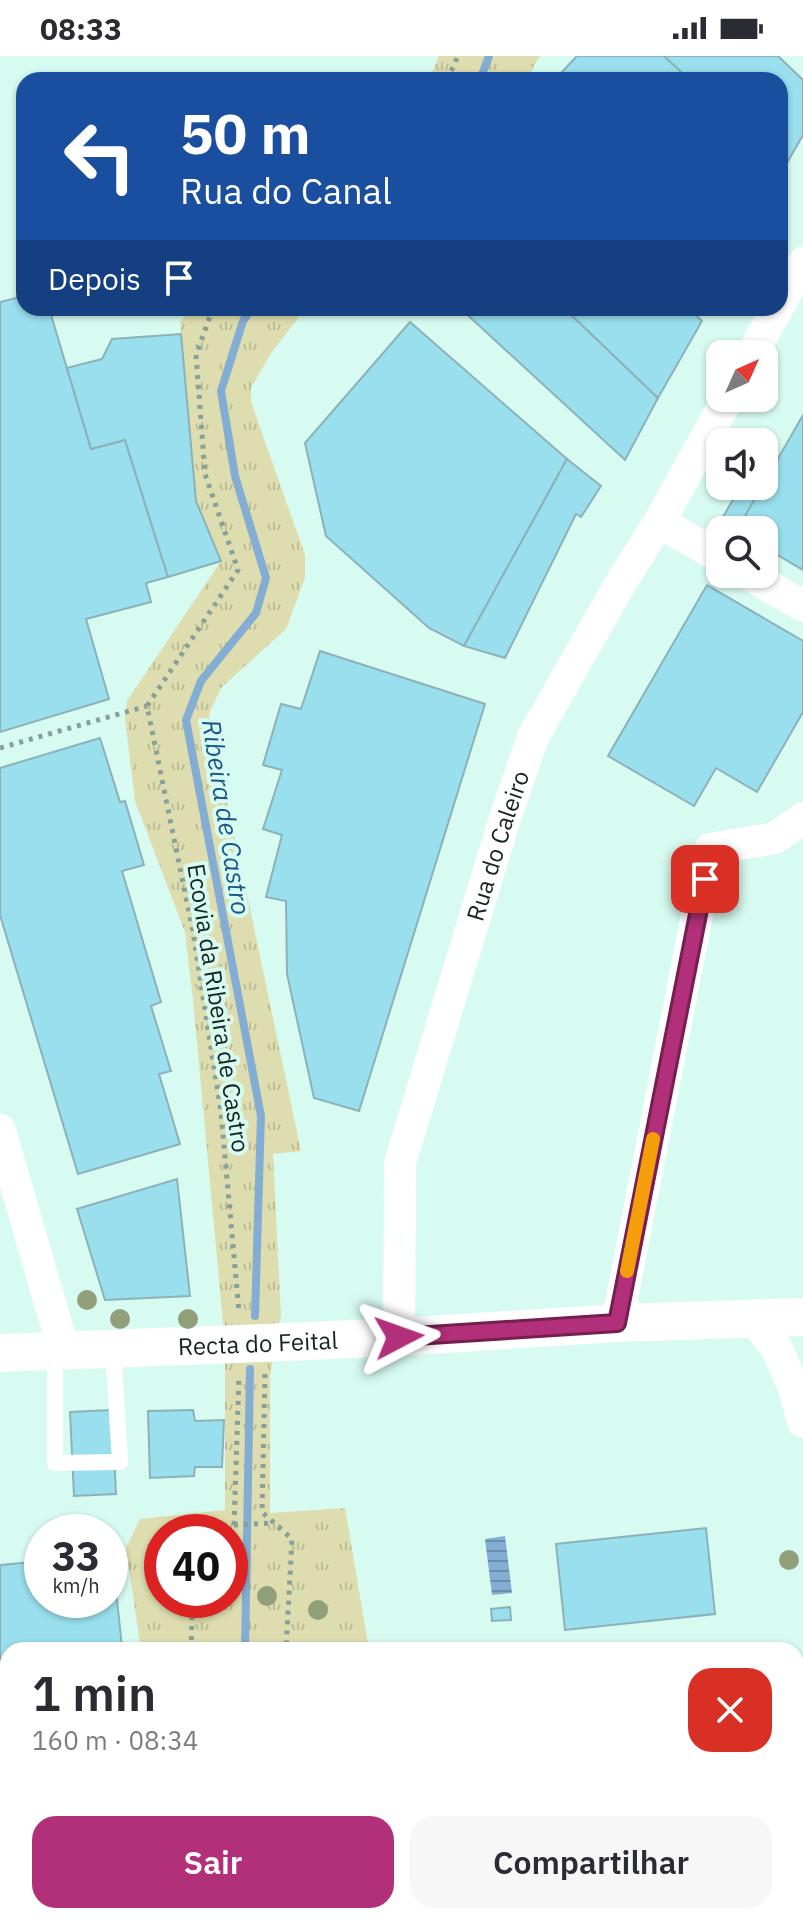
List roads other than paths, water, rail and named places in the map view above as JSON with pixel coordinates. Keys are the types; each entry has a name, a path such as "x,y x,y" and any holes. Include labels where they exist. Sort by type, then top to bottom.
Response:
{"street":[{"path":"788,290 803,263"},
{"path":"760,340 773,316"},
{"name":"Rua do Caleiro","path":"399,1337 400,1163 505,818 533,737 720,412"},
{"path":"659,522 706,549"},
{"path":"772,588 803,606"},
{"path":"617,1323 710,849 775,838 803,818"},
{"path":"0,1130 59,1351"},
{"path":"752,1317 777,1349 794,1388 803,1422"},
{"name":"Recta do Feital","path":"0,1353 803,1317"}],"lane":[{"path":"59,1351 55,1463 120,1462 113,1349"}],"water":[{"path":"505,1536 512,1593 492,1595 485,1539"}],"waterway":[{"name":"Ribeira de Castro","path":"483,72 489,56"},
{"name":"Ribeira de Castro","path":"246,316 221,391 235,476 266,578 256,613 201,681 186,720 261,1116 255,1316"},
{"name":"Ribeira de Castro","path":"245,1642 250,1369"}]}
